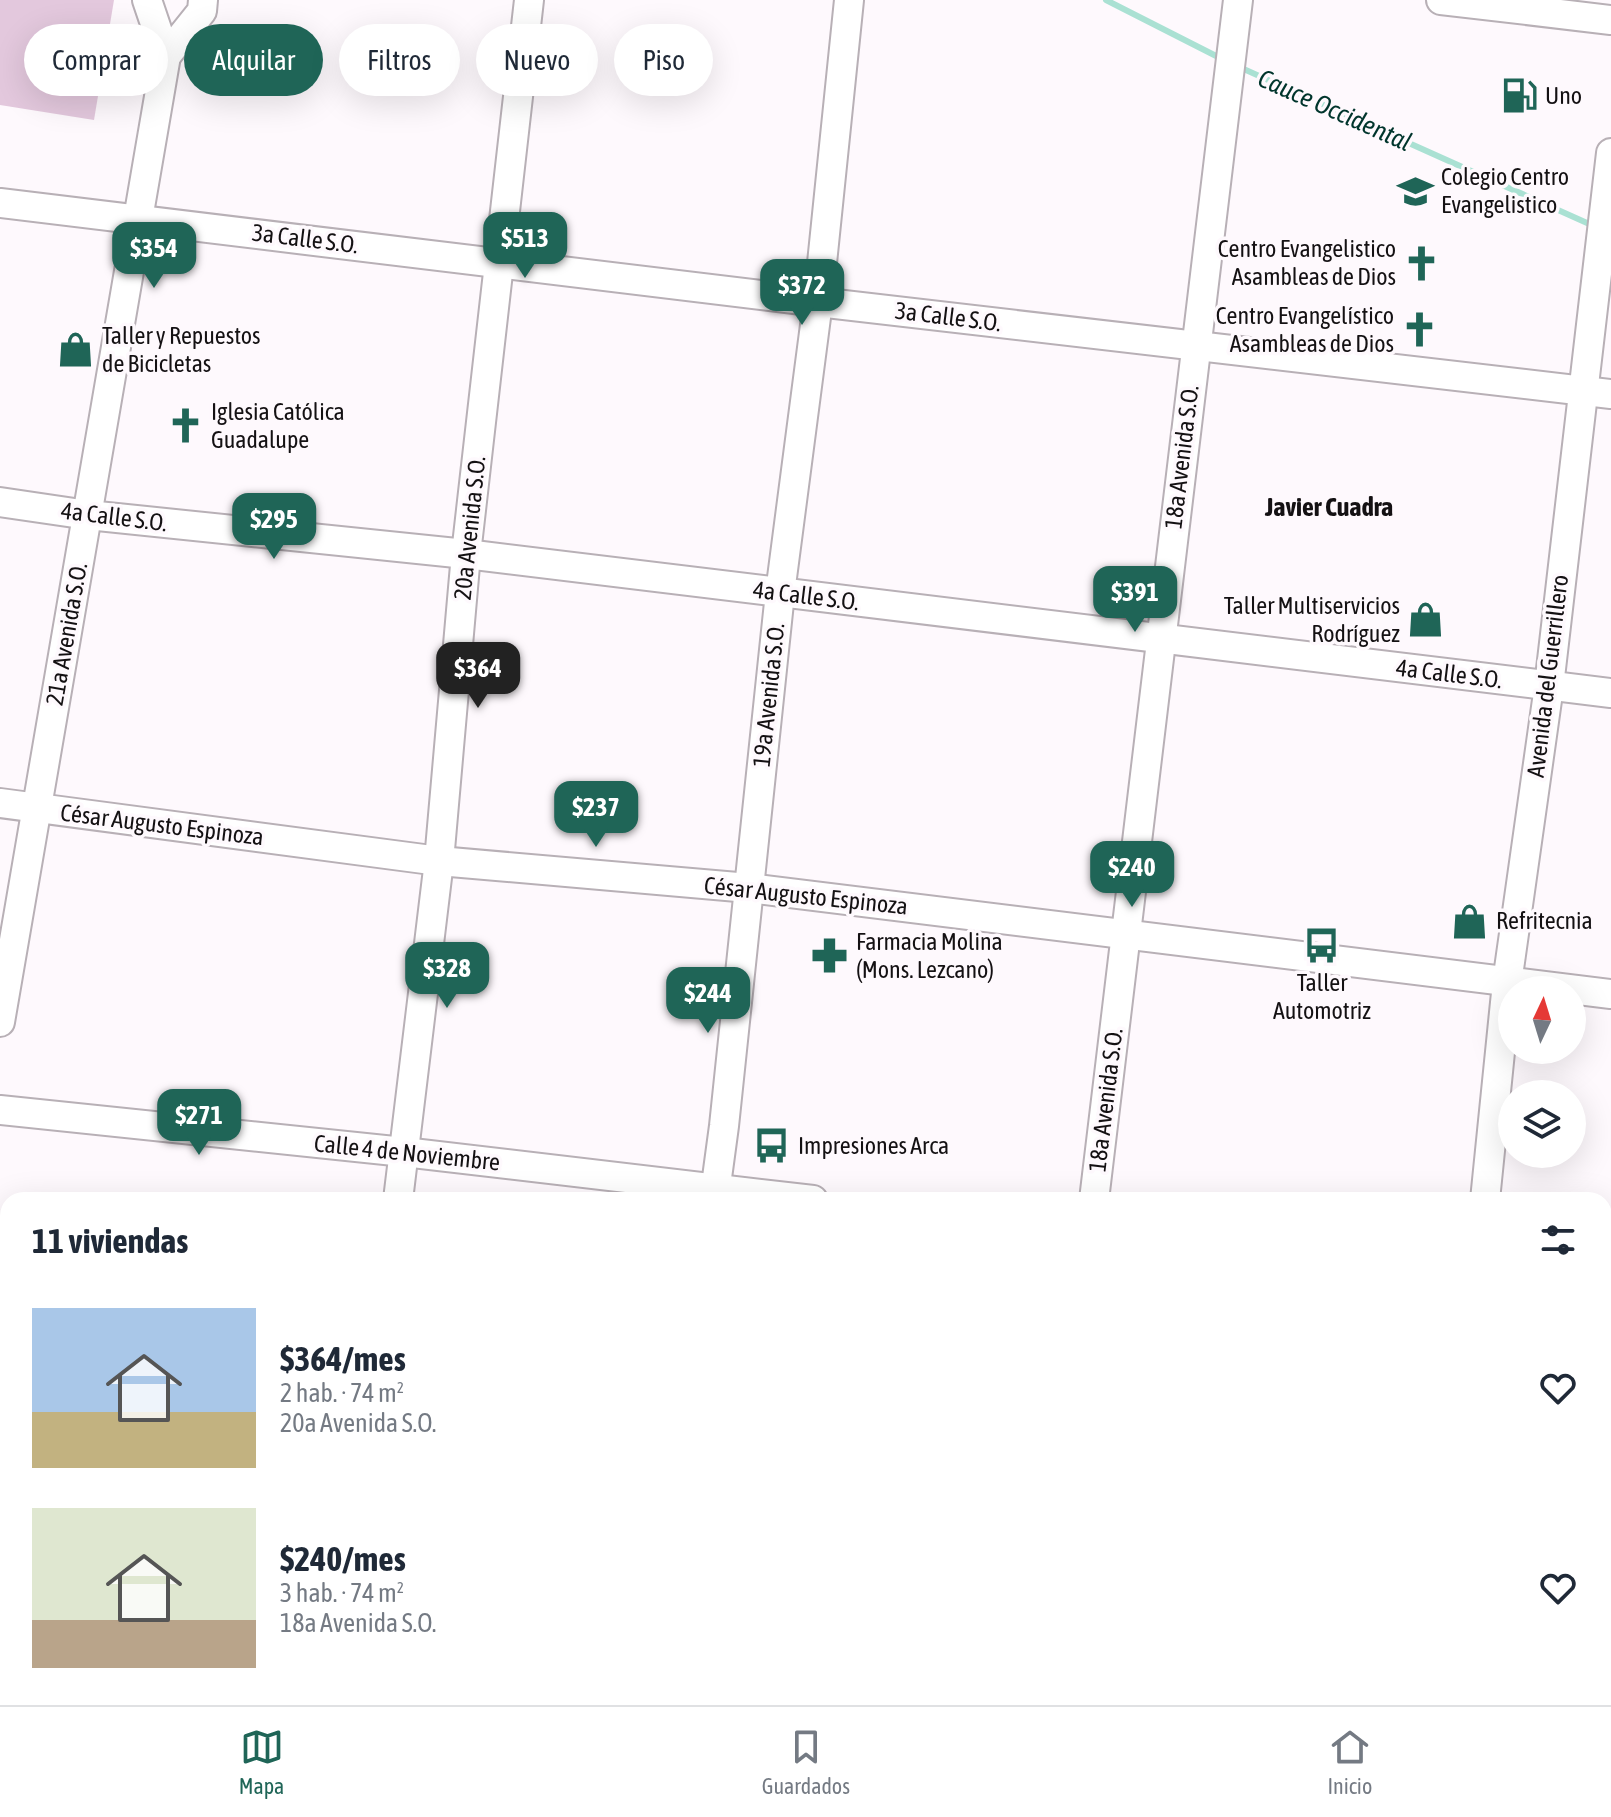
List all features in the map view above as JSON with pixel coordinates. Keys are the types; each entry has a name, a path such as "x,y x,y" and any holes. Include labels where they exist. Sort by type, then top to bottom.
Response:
{"street":[{"name":"21a Avenida S.O.","path":"147,0 155,24"},
{"name":"21a Avenida S.O.","path":"168,54 202,11 203,0"},
{"name":"20a Avenida S.O.","path":"399,1192 439,861 466,554 529,0"},
{"name":"19a Avenida S.O.","path":"714,1192 724,1126 780,593 818,302 849,0"},
{"name":"18a Avenida S.O.","path":"1095,1192 1238,0"},
{"path":"1441,0 1611,20"},
{"name":"21a Avenida S.O.","path":"0,1022 160,96"},
{"name":"Avenida del Guerrillero","path":"1508,976 1549,686 1611,153"},
{"name":"3a Calle S.O.","path":"0,203 1611,394"},
{"name":"4a Calle S.O.","path":"0,502 88,515 466,554 1611,693"},
{"name":"César Augusto Espinoza","path":"0,803 439,861 749,888 1498,982"},
{"name":"César Augusto Espinoza","path":"1586,991 1611,994"},
{"name":"Avenida del Guerrillero","path":"1486,1192 1499,1064"},
{"name":"Calle 4 de Noviembre","path":"0,1110 404,1152 699,1192"}],"shaded area":[{"path":"0,0 114,0 110,24 24,24 24,96 98,96 94,120 0,105"}],"waterway":[{"name":"Cauce Occidental","path":"1106,0 1224,60"},
{"name":"Cauce Occidental","path":"1237,66 1596,227"}],"place":[{"name":"Uno","path":"1519,96"},
{"name":"Colegio Centro Evangelistico","path":"1415,191"},
{"name":"Centro Evangelistico Asambleas de Dios","path":"1422,263"},
{"name":"Centro Evangelístico Asambleas de Dios","path":"1420,330"},
{"name":"Taller y Repuestos de Bicicletas","path":"76,350"},
{"name":"Iglesia Católica Guadalupe","path":"185,426"},
{"name":"Taller Multiservicios Rodríguez","path":"1426,620"},
{"name":"Refritecnia","path":"1470,921"},
{"name":"Taller Automotriz","path":"1322,946"},
{"name":"Farmacia Molina (Mons. Lezcano)","path":"830,956"},
{"name":"Impresiones Arca","path":"772,1146"}],"district":[{"name":"Javier Cuadra","path":"1329,507"}]}
